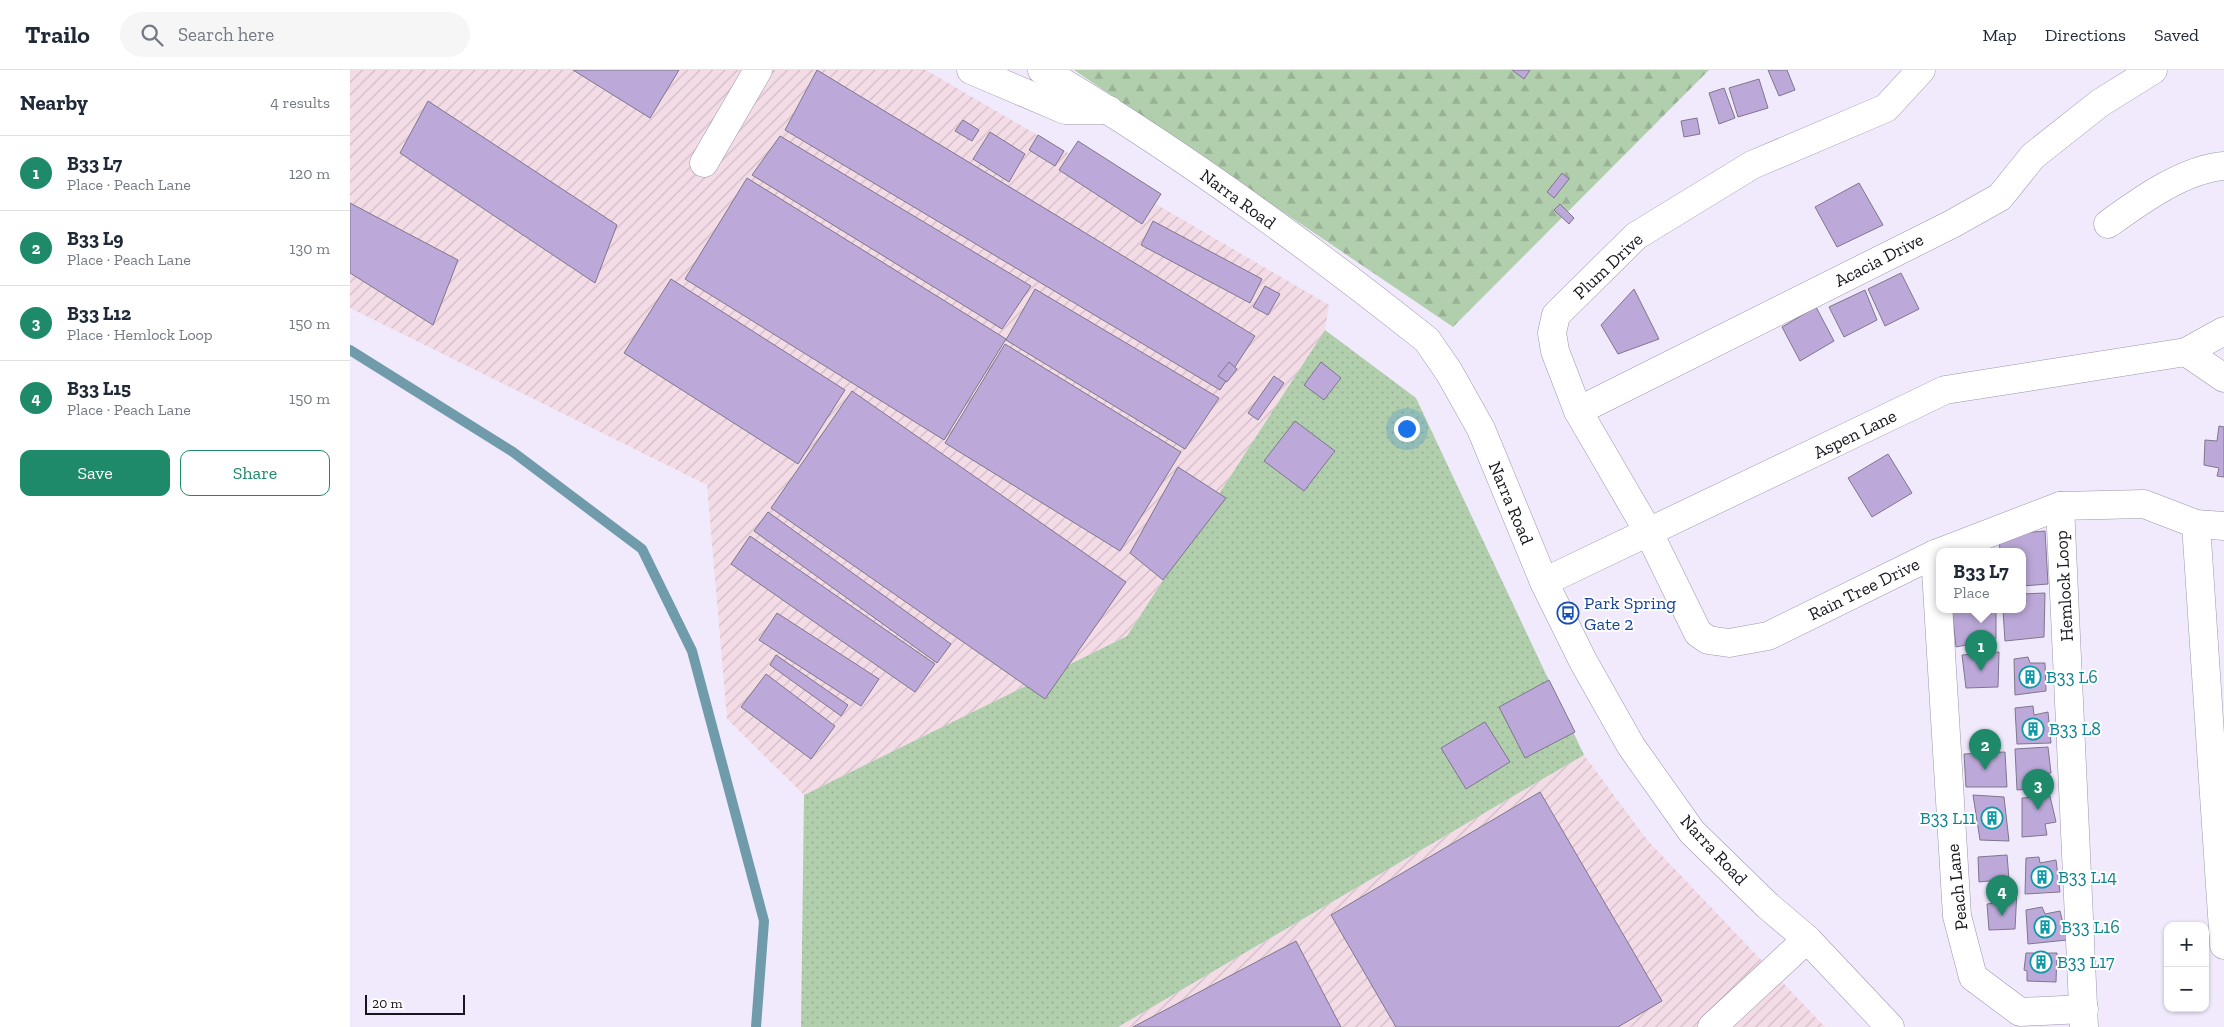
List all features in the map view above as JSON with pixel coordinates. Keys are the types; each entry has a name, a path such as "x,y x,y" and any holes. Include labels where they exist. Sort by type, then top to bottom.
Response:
{"street":[{"path":"704,163 758,70"},
{"path":"971,70 1065,110 1111,110"},
{"name":"Narra Road","path":"1042,70 1111,110 1237,198 1427,340 1449,372 1481,430 1544,582 1583,661 1631,746 1692,832 1768,906 1807,939 1890,1027"},
{"name":"Plum Drive","path":"1650,533 1578,411 1555,351 1552,333 1556,315 1636,236 1752,165 1886,108 1921,70"},
{"name":"Acacia Drive","path":"1578,411 1943,228 2000,197 2033,156 2100,103 2153,70"},
{"path":"2108,224 2151,193 2211,167 2224,166"},
{"name":"Aspen Lane","path":"1544,582 1650,533 1945,390 2186,352 2224,332"},
{"path":"2186,352 2224,378"},
{"name":"Rain Tree Drive","path":"1951,548 2060,506 2144,504 2196,524 2224,526"},
{"name":"Hemlock Loop","path":"2060,506 2084,1018"},
{"path":"2196,524 2224,945"},
{"name":"Rain Tree Drive","path":"1650,533 1698,633 1708,640 1729,644 1768,636 1935,554"},
{"name":"Peach Lane","path":"1935,554 1936,570"},
{"name":"Peach Lane","path":"1939,613 1957,916 1973,978 2020,1012 2084,1018"},
{"path":"1712,1027 1807,939"}],"shaded area":[{"path":"350,70 926,70 1329,305 1325,330 1127,636 804,795 727,719 707,485 350,308"},
{"path":"1584,755 1648,841 1825,1027 1118,1027"}],"green space":[{"path":"1074,70 1709,70 1453,327"},
{"path":"1325,330 1416,398 1584,755 1118,1027 801,1027 804,795 1127,636"}],"building":[{"path":"573,70 679,70 650,118"},
{"path":"817,70 1255,336 1220,390 785,130"},
{"path":"1512,70 1530,70 1524,79"},
{"path":"1768,70 1787,70 1795,90 1779,96"},
{"path":"1759,79 1768,108 1738,117 1729,88"},
{"path":"1724,88 1735,118 1719,124 1709,93"},
{"path":"428,101 617,225 595,283 400,153"},
{"path":"1697,118 1700,134 1684,137 1681,121"},
{"path":"963,120 979,130 972,141 955,131"},
{"path":"990,132 1025,154 1009,182 973,159"},
{"path":"1038,135 1064,151 1055,166 1029,150"},
{"path":"780,136 1031,286 1002,329 752,175"},
{"path":"1078,141 1161,194 1142,224 1059,170"},
{"path":"1562,173 1569,179 1554,198 1547,192"},
{"path":"747,178 1006,339 944,440 685,279"},
{"path":"1859,183 1883,225 1837,247 1815,207"},
{"path":"350,203 458,260 433,325 350,273"},
{"path":"1560,204 1574,218 1569,224 1554,210"},
{"path":"1153,221 1262,279 1250,303 1141,245"},
{"path":"1901,273 1919,309 1885,326 1868,289"},
{"path":"671,279 845,390 798,464 624,353"},
{"path":"1265,286 1280,294 1268,315 1253,307"},
{"path":"1035,289 1219,398 1185,449 1006,340"},
{"path":"1634,289 1659,339 1618,354 1601,325"},
{"path":"1865,290 1877,320 1844,337 1829,307"},
{"path":"1816,307 1834,341 1800,361 1782,327"},
{"path":"1005,344 1181,452 1120,551 945,443"},
{"path":"1229,362 1237,369 1227,382 1218,376"},
{"path":"1321,362 1341,378 1324,400 1304,385"},
{"path":"1274,376 1284,383 1258,420 1248,413"},
{"path":"852,391 1126,582 1045,699 771,508"},
{"path":"1295,421 1335,451 1304,491 1264,461"},
{"path":"2219,426 2224,427 2224,477 2217,476 2219,468 2204,465 2205,440 2217,441"},
{"path":"1888,454 1912,493 1872,517 1848,478"},
{"path":"1178,467 1226,498 1163,580 1130,553"},
{"path":"768,512 951,644 937,663 754,531"},
{"path":"2045,531 2048,584 2026,586 2026,548 2000,548 1999,535"},
{"path":"750,536 935,664 915,692 731,564"},
{"path":"2045,593 2044,637 2005,641 2003,613 2026,613 2026,594"},
{"path":"777,613 879,679 861,706 759,640"},
{"path":"1952,613 1996,613 1996,639 1956,647"},
{"path":"1999,652 1998,687 1966,688 1962,655"},
{"path":"776,655 848,705 841,716 770,665"},
{"name":"B33 L6","path":"2028,657 2030,663 2045,663 2046,691 2015,695 2014,659"},
{"path":"766,674 835,726 811,759 741,707"},
{"path":"1549,680 1575,732 1525,758 1499,707"},
{"name":"B33 L8","path":"2033,706 2034,715 2048,712 2051,743 2017,744 2015,708"},
{"path":"1485,722 1510,762 1466,789 1441,748"},
{"path":"2048,747 2051,773 2040,775 2040,788 2017,790 2015,749"},
{"path":"2005,752 2007,787 1966,787 1964,754"},
{"path":"1540,792 1662,1001 1618,1027 1396,1027 1331,915"},
{"name":"B33 L11","path":"1973,795 2004,797 2009,841 1980,840"},
{"path":"2050,796 2056,822 2045,824 2047,835 2022,837 2022,798"},
{"path":"2007,855 2009,879 1979,882 1978,857"},
{"name":"B33 L14","path":"2039,857 2040,863 2056,860 2060,892 2025,894 2026,858"},
{"path":"1994,890 2017,890 2015,929 1989,930 1987,904 1995,903"},
{"name":"B33 L16","path":"2042,907 2045,914 2060,911 2067,940 2028,944 2026,910"},
{"path":"1296,941 1341,1027 1133,1027"},
{"name":"B33 L17","path":"2026,953 2057,953 2056,982 2027,981 2027,971 2024,970"}],"waterway":[{"path":"350,350 513,452 642,549 692,651 764,921 756,1027"}],"place":[{"name":"Park Spring Gate 2","path":"1568,613"},
{"name":"B33 L7","path":"1981,671"},
{"name":"B33 L6","path":"2030,677"},
{"name":"B33 L8","path":"2033,729"},
{"name":"B33 L9","path":"1985,770"},
{"name":"B33 L12","path":"2038,810"},
{"name":"B33 L11","path":"1992,818"},
{"name":"B33 L14","path":"2042,877"},
{"name":"B33 L15","path":"2002,916"},
{"name":"B33 L16","path":"2045,927"},
{"name":"B33 L17","path":"2041,962"}]}
